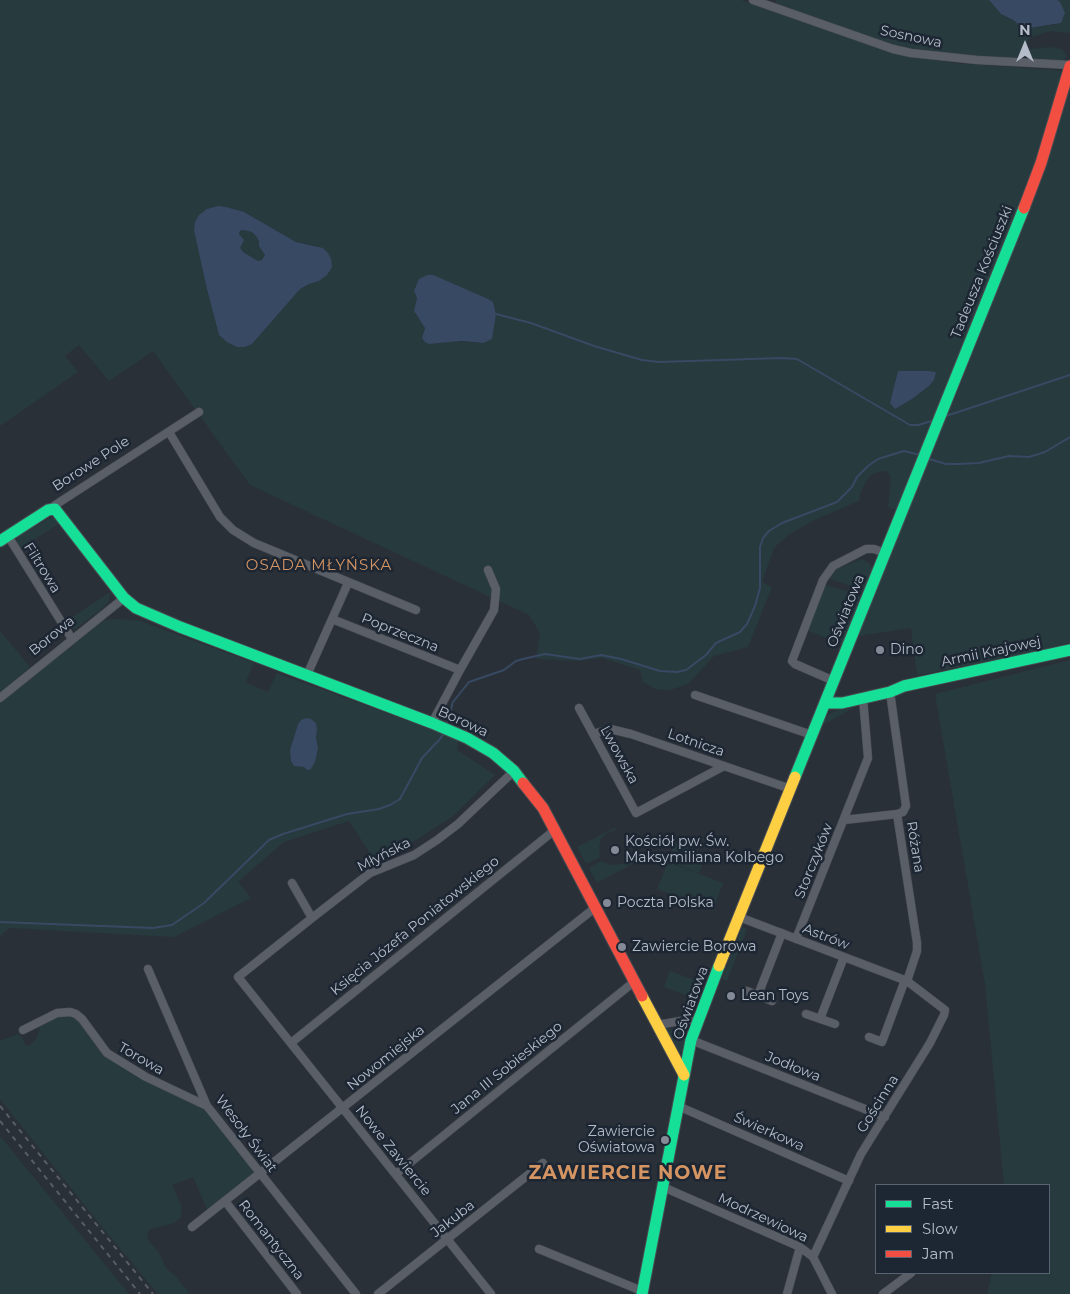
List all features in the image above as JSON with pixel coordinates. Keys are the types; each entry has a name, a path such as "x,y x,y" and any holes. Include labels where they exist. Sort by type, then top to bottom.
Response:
{"street":[{"name":"Sosnowa","path":"753,0 893,49 911,53 977,60 1070,66"},
{"name":"Tadeusza Kościuszki","path":"913,485 1030,194 1070,66"},
{"name":"Borowe Pole","path":"4,538 199,412"},
{"path":"169,432 220,517 233,530 254,543 416,610"},
{"name":"Oświatowa","path":"642,1293 691,1040 698,1018 913,485"},
{"name":"Borowa","path":"48,510 54,509 59,512 132,606 467,738 493,753 514,771 534,795 556,830 684,1075"},
{"name":"Filtrowa","path":"4,538 72,639"},
{"name":"Oświatowa","path":"834,681 792,661 823,580 837,564 866,550 874,549 885,553"},
{"path":"439,726 460,670 494,610 496,589 488,570"},
{"path":"307,675 348,582"},
{"name":"Borowa","path":"0,698 124,598"},
{"name":"Poprzeczna","path":"332,619 460,670"},
{"name":"Armii Krajowej","path":"826,703 837,704 890,692 904,686 1070,650"},
{"name":"Armii Krajowej","path":"890,692 905,692 1070,656"},
{"name":"Różana","path":"870,1037 882,1042 917,951 897,814 903,812 906,806 890,692"},
{"path":"695,695 812,735"},
{"name":"Storczyków","path":"796,938 868,758 863,698"},
{"name":"Lwowska","path":"580,708 636,813 724,766"},
{"name":"Lotnicza","path":"593,734 606,729 630,734 791,788"},
{"name":"Młyńska","path":"238,977 370,874 414,854 437,840 458,824 514,771"},
{"name":"Storczyków","path":"844,820 897,814"},
{"name":"Księcia Józefa Poniatowskiego","path":"291,1043 556,830"},
{"path":"292,883 312,918"},
{"name":"Nowomiejska","path":"192,1228 596,907"},
{"name":"Astrów","path":"739,917 906,981"},
{"path":"758,996 782,933"},
{"path":"820,1019 844,957"},
{"name":"Wesoły Świat","path":"148,969 207,1106 356,1294"},
{"name":"Nowe Zawiercie","path":"238,977 491,1294"},
{"name":"Jana III Sobieskiego","path":"396,1174 635,981"},
{"name":"Gościnna","path":"813,1257 866,1146 930,1043 945,1012 942,1007 906,981"},
{"path":"747,991 772,1001"},
{"name":"Torowa","path":"23,1030 57,1013 76,1014 82,1019 107,1053 154,1081 207,1106"},
{"path":"806,1014 835,1024"},
{"path":"657,1025 698,1018"},
{"name":"Jodłowa","path":"691,1040 885,1117"},
{"name":"Świerkowa","path":"678,1106 849,1181"},
{"name":"Jakuba","path":"378,1294 543,1163"},
{"name":"Modrzewiowa","path":"663,1187 800,1247 813,1257 832,1294"},
{"name":"Romantyczna","path":"225,1201 297,1294"},
{"path":"787,1294 800,1247"},
{"path":"539,1249 642,1293"},
{"path":"884,1294 910,1274"}],"green space":[{"path":"0,0 741,0 901,55 955,63 1060,71 1061,78 1039,156 900,507 891,509 888,506 891,477 886,471 878,472 871,475 866,481 859,501 812,521 787,536 774,548 762,582 772,587 748,647 714,656 688,684 670,690 655,689 643,682 640,670 602,658 578,661 536,659 540,633 529,615 250,485 153,351 109,381 79,345 65,356 78,372 0,426","holes":["244,212 296,242 317,246 319,281 300,289 252,344 245,347 219,335 207,289","414,291 493,302 496,314 493,333 483,343 451,341 435,344 423,333 425,328 415,314 417,298","898,371 928,371 934,380 929,386 895,409 891,403"]},
{"path":"776,0 989,0 1001,14 1017,23 1019,28 1055,25 1060,2 1057,0 1070,0 1070,33 1051,31 1031,37 1021,60 964,56 911,50 895,46 787,9 775,4"},
{"path":"1049,47 1062,49 1067,56 1062,61 1030,60 1028,58 1028,52 1031,49"},
{"path":"1070,85 1070,643 1025,655 917,675 911,628 858,636 939,432 956,396 1036,191 1062,116"},
{"path":"243,230 252,232 256,236 259,246 265,255 262,260 258,261 240,249 241,238 239,234"},
{"path":"48,519 55,519 60,523 19,549 16,542 18,537"},
{"path":"862,559 869,563 873,571 865,591 830,579 834,570"},
{"path":"825,585 854,593 861,600 843,645 807,630"},
{"path":"110,592 109,601 103,608 75,629 68,627 65,622"},
{"path":"103,620 140,621 254,663 246,681 268,692 277,673 458,739 457,750 495,775 452,817 403,848 375,861 349,821 284,842 238,882 251,898 174,937 10,928 0,936 0,699 96,623","holes":["311,719 316,723 318,749 315,762 307,770 304,767 294,765 290,750 301,720"]},
{"path":"0,631 30,667 0,693"},
{"path":"1070,660 1070,1294 987,1294 992,1274 1050,1274 1050,1184 1004,1184 985,984 935,694"},
{"path":"855,707 825,724 822,721 829,714 836,711"},
{"path":"616,827 615,830 607,833 601,839 600,857 586,864 577,847"},
{"path":"675,843 706,855 699,873 668,861"},
{"path":"635,856 638,861 597,883 589,868 601,861 611,865 622,864 629,857"},
{"path":"668,862 723,883 713,910 657,889"},
{"path":"742,927 747,929 727,981 722,979"},
{"path":"670,971 700,982 693,998 664,987"},
{"path":"62,1015 71,1016 80,1021 103,1053 117,1064 141,1078 201,1106 252,1168 252,1176 207,1209 193,1177 172,1185 182,1207 181,1217 174,1223 150,1229 147,1234 148,1240 159,1253 166,1268 190,1294 158,1294 0,1099 0,1041 18,1034 23,1039 25,1045 29,1046 36,1039 40,1029 38,1025"},
{"path":"683,1023 689,1027 683,1052 678,1053 665,1029 668,1026 671,1030 686,1028"},
{"path":"0,1136 27,1169 129,1294 0,1294"}],"water":[{"path":"989,0 1057,0 1060,2 1065,13 1061,23 1023,29 1019,28 1013,20 1001,14"},
{"path":"218,206 244,212 296,242 323,248 331,259 332,267 327,275 319,281 300,289 252,344 245,347 237,347 219,335 194,230 195,222 199,215 207,209","holes":["240,231 252,232 259,241 259,246 265,255 262,260 258,261 240,248 244,240 239,234"]},
{"path":"427,275 433,275 493,302 496,314 492,339 483,343 461,341 429,344 425,342 422,338 425,328 414,311 417,298 414,291 419,279"},
{"path":"898,371 936,372 934,380 929,386 895,409 890,403"},
{"path":"306,718 316,723 318,749 315,762 311,769 307,770 304,767 294,766 291,761 290,750 298,724"}],"waterway":[{"path":"496,314 531,323 594,346 642,360 659,362 797,359 910,425 918,425 935,420"},
{"path":"946,416 1070,375"},
{"path":"929,459 946,464 958,464 979,463 1009,456 1029,457 1045,452 1070,437"},
{"path":"447,723 453,702 469,682 504,670 516,661 545,654 580,659 601,655 660,671 677,672 686,670 706,655 716,643 740,632 747,624 760,588 760,547 763,538 769,531 782,523 837,502 852,487 857,477 878,459 904,451 920,455"},
{"path":"0,922 153,928 172,925 204,903 269,840 347,814 379,809 400,799 422,758 444,733"}],"railway":[{"path":"0,1106 153,1294"},
{"path":"0,1121 140,1294"}],"traffic: fast":[{"path":"795,777 1024,208"},
{"path":"0,541 48,510 55,509 124,598 136,608 180,627 467,738 493,753 514,771 523,783"},
{"path":"826,703 842,703 890,692 904,686 1070,650"},
{"path":"642,1294 691,1040 719,966"}],"traffic: slow":[{"path":"719,966 795,777"},
{"path":"642,996 684,1075"}],"traffic: jam":[{"path":"1024,208 1041,163 1070,66"},
{"path":"523,783 543,808 642,996"}],"place":[{"name":"Dino","path":"880,650"},
{"name":"Kościół pw. Św. Maksymiliana Kolbego","path":"615,850"},
{"name":"Poczta Polska","path":"607,903"},
{"name":"Zawiercie Borowa","path":"622,947"},
{"name":"Lean Toys","path":"731,996"},
{"name":"Zawiercie Oświatowa","path":"665,1140"}],"district":[{"name":"OSADA MŁYŃSKA","path":"319,566"},
{"name":"ZAWIERCIE NOWE","path":"628,1173"}]}
